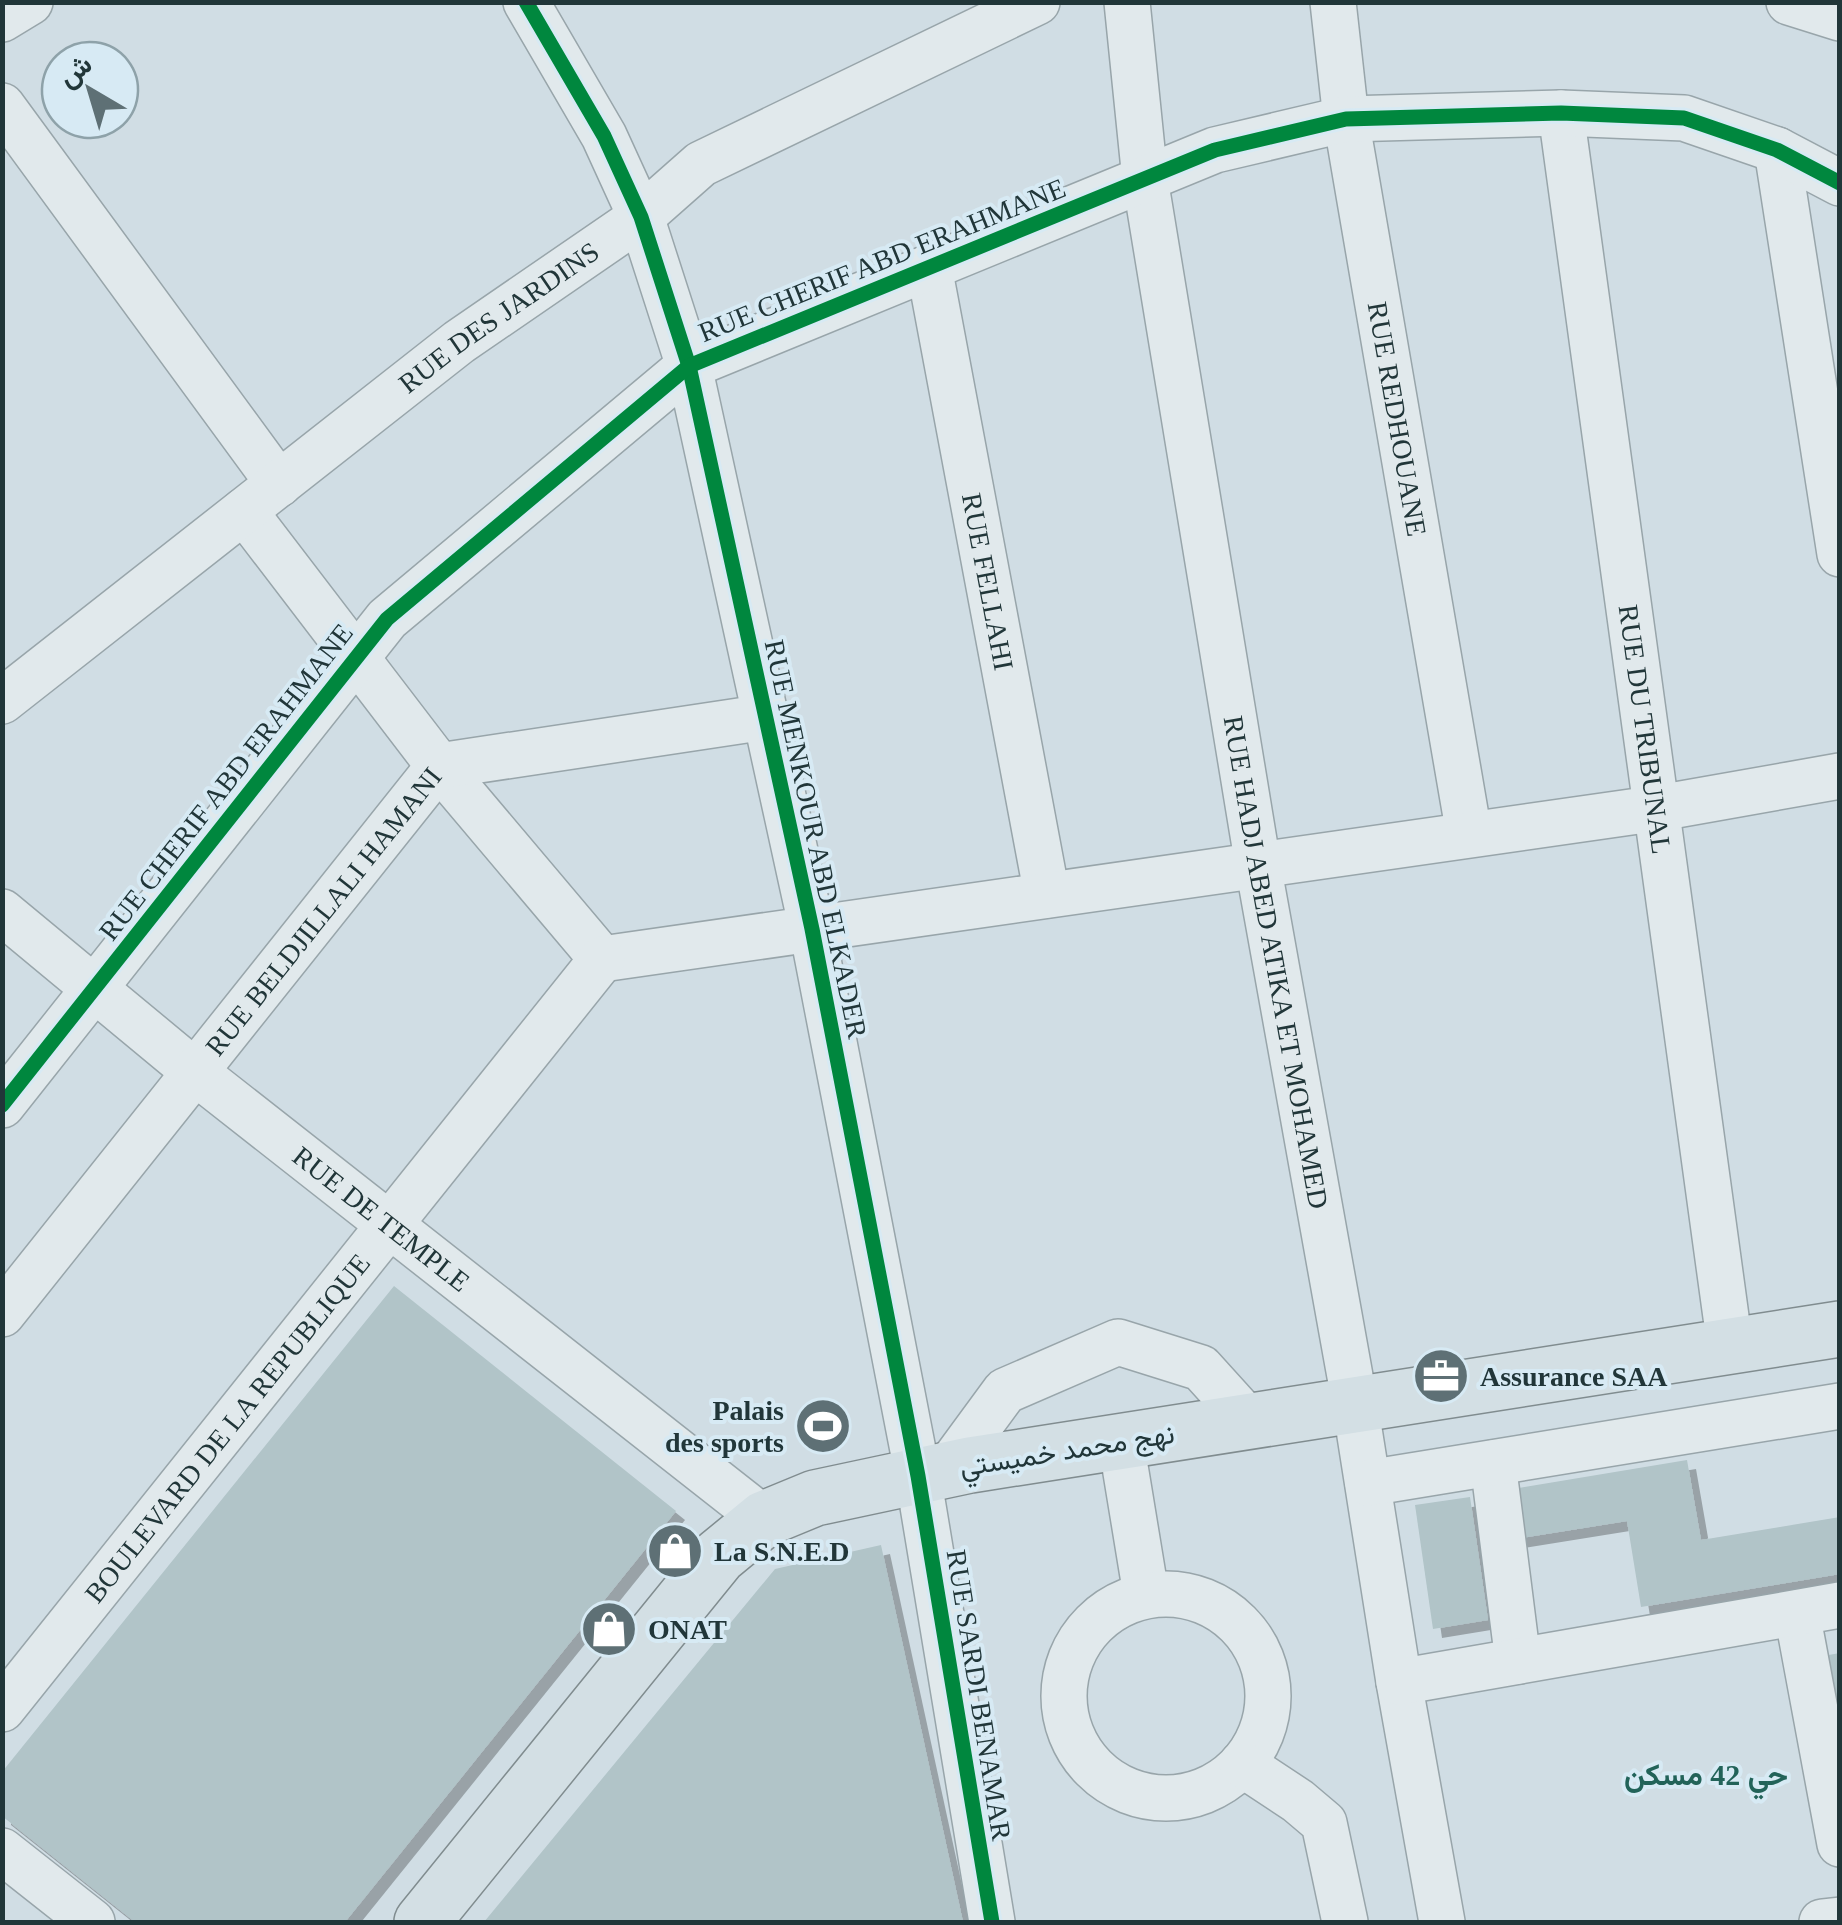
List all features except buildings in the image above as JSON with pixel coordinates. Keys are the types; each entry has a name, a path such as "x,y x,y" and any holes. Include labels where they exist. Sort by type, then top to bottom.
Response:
{"main road":[{"name":"نهج محمد خميستي","path":"422,1922 718,1556 764,1519 816,1498 932,1473 1840,1329"}],"street":[{"path":"2,19 30,2"},
{"name":"RUE MENKOUR ABD ELKADER","path":"526,2 604,136 641,218 689,366 932,1473"},
{"name":"RUE HADJ ABED ATIKA ET MOHAMED","path":"1127,2 1145,178 1258,865 1356,1404 1399,1682 1442,1922"},
{"name":"RUE REDHOUANE","path":"1334,2 1346,119 1468,834"},
{"path":"1788,2 1840,18"},
{"name":"RUE DES JARDINS","path":"8,687 261,498 459,342 641,218 701,164 1011,8"},
{"path":"2,106 261,498 357,657 439,766 602,959 1659,808 1840,776"},
{"name":"RUE CHERIF ABD ERAHMANE","path":"2,1105 387,619 689,366 1215,150 1346,119 1562,114 1684,118 1776,150 1840,183"},
{"name":"RUE DU TRIBUNAL","path":"1562,114 1730,1346"},
{"path":"1776,150 1840,554"},
{"name":"RUE FELLAHI","path":"930,267 1047,895"},
{"name":"RUE BELDJILLALI HAMANI","path":"2,1314 439,766 766,718"},
{"name":"RUE DE TEMPLE","path":"2,912 389,1227 764,1519"},
{"name":"BOULEVARD DE LA REPUBLIQUE","path":"2,1710 602,959"},
{"path":"932,1473 1005,1391 1118,1342 1201,1368 1249,1421"},
{"path":"1368,1484 1840,1406"},
{"path":"1121,1442 1146,1594"},
{"path":"1493,1463 1518,1661"},
{"name":"RUE SARDI BENAMAR","path":"932,1473 992,1922"},
{"path":"1146,1594 1195,1596 1238,1621 1265,1663 1269,1713 1249,1759 1210,1790 1161,1800 1113,1786 1078,1752 1062,1704 1070,1655 1101,1616 1146,1594"},
{"path":"1399,1682 1818,1609 1840,1844"},
{"path":"1242,1764 1298,1801 1324,1824 1346,1922"},
{"path":"2,1851 92,1922"},
{"path":"1822,1922 1840,1920"}],"cycle path":[{"path":"526,2 604,136 641,217 689,366 812,929 918,1476 992,1922"},
{"path":"2,1105 387,619 689,366 1215,150 1346,119 1561,113 1684,118 1777,150 1840,183"}],"place":[{"name":"Assurance SAA","path":"1441,1376"},
{"name":"Palais des sports","path":"823,1426"},
{"name":"La S.N.E.D","path":"675,1551"},
{"name":"ONAT","path":"609,1629"}],"district":[{"name":"حي 42 مسكن","path":"1706,1774"}]}
